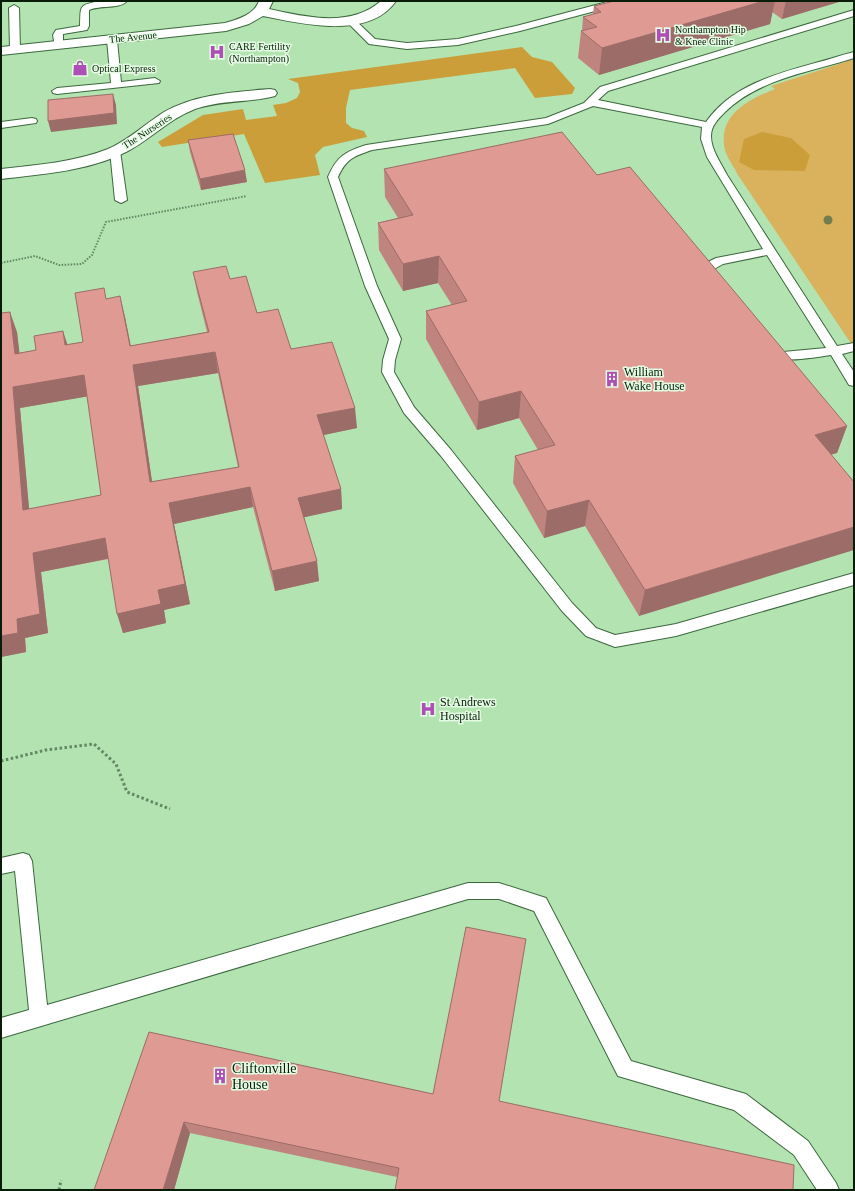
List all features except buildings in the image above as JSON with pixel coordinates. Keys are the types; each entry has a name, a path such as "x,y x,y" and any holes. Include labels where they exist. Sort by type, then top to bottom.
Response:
{"street":[{"name":"The Avenue","path":"1,51 226,27 241,22 264,6 322,22 351,21 376,12 385,6 389,1"},
{"name":"The Nurseries","path":"1,174 70,164 92,159 115,151 133,142 178,111 191,106 225,98 270,93"}],"lane":[{"path":"351,21 372,42 407,46 458,42 517,29 622,1"},
{"path":"58,45 59,32 84,28 84,10 86,7 121,2"},
{"path":"14,8 15,49"},
{"path":"854,13 604,89 588,105 548,121 370,147 350,154 339,163 333,177 371,286 395,339 389,360 388,372 409,410 435,439 567,607 591,632 615,641 676,630 854,579"},
{"path":"112,40 116,85"},
{"path":"854,55 767,82 743,92 724,106 708,125 706,138 709,152 722,175 854,382"},
{"path":"56,91 155,81"},
{"path":"591,102 708,125"},
{"path":"1,124 32,121"},
{"path":"115,151 121,200"},
{"path":"723,293 707,272 708,267 720,261 770,251"},
{"path":"761,340 771,352 782,356 834,351 854,347"},
{"path":"1,866 23,861 39,1017"},
{"path":"1,1028 468,891 499,891 540,904 625,1069 739,1100 801,1148 829,1190"}],"path":[{"path":"1,263 35,256 59,266 82,264 92,254 106,222 246,196"},
{"path":"1,761 46,750 94,744 116,764 127,792 170,809"},
{"path":"59,1190 61,1180"}],"shaded area":[{"path":"522,47 532,57 552,62 575,88 572,94 535,98 515,68 350,90 346,108 346,123 352,128 364,131 367,137 323,147 315,155 320,175 265,183 244,134 162,147 158,142 203,115 243,109 246,120 277,116 273,105 286,103 297,98 300,92 298,83 288,79"},
{"path":"854,59 854,348 738,175 726,153 724,138 730,119 736,111 754,98 775,89 771,86"},
{"path":"762,132 791,138 810,155 805,171 754,170 739,162 744,139"}],"place":[{"name":"Northampton Hip & Knee Clinic","path":"663,35"},
{"name":"CARE Fertility (Northampton)","path":"217,52"},
{"name":"Optical Express","path":"80,68"},
{"name":"William Wake House","path":"612,379"},
{"name":"St Andrews Hospital","path":"428,709"},
{"name":"Cliftonville House","path":"220,1076"}]}
